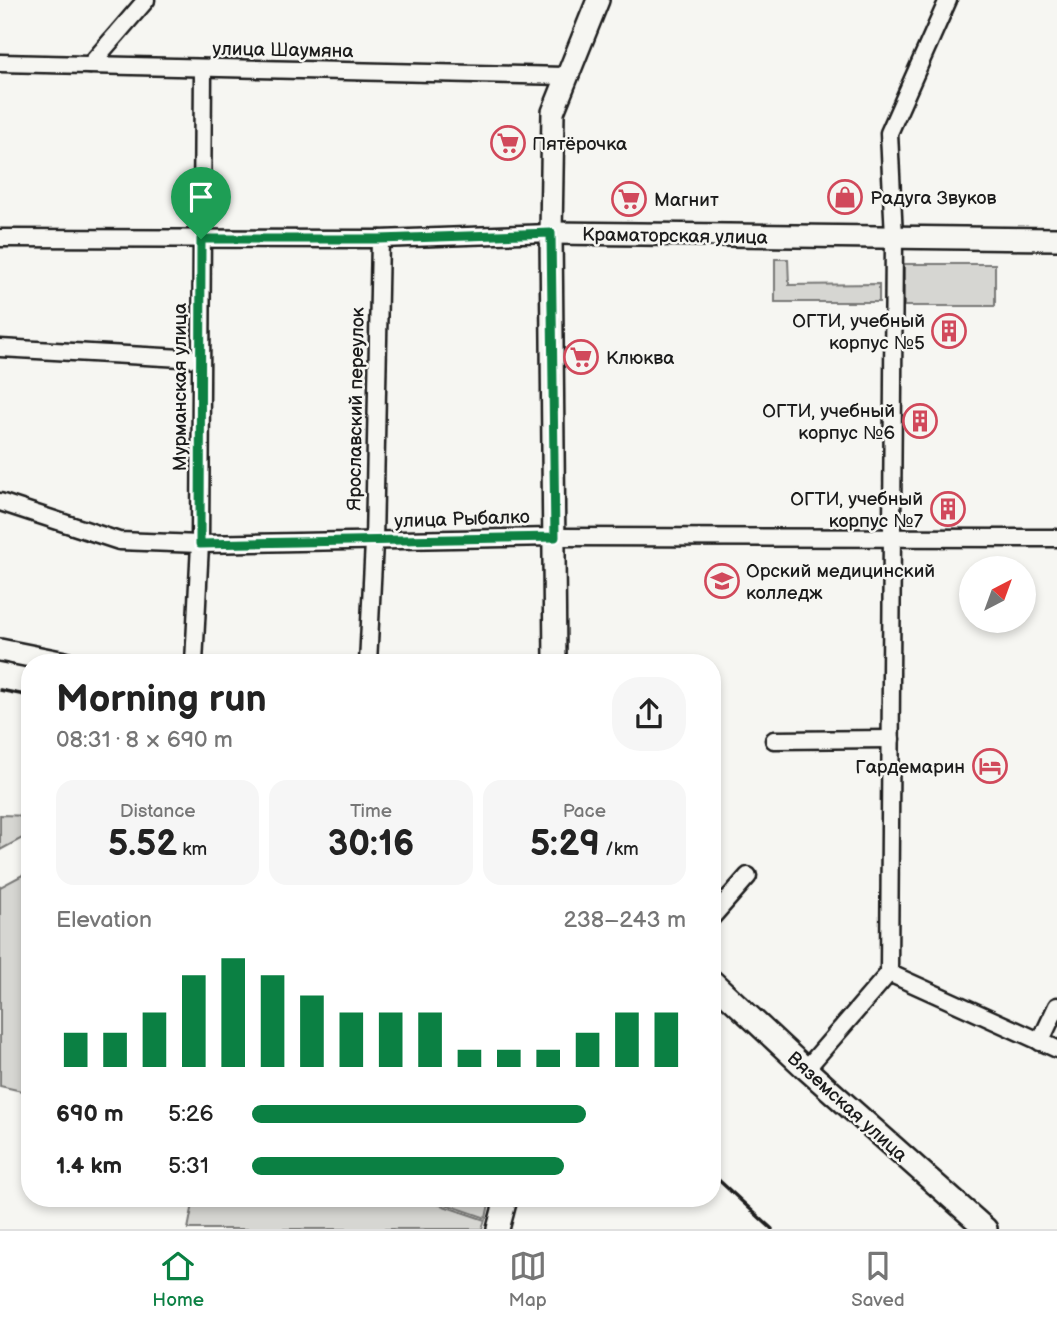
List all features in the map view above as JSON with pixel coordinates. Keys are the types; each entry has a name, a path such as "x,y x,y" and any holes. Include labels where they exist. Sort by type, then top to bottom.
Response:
{"main road":[{"path":"555,654 551,233 553,112 565,76 598,0"},
{"name":"Краматорская улица","path":"551,233 1057,239"},
{"path":"0,650 21,654"},
{"name":"Вяземская улица","path":"721,989 986,1229"},
{"path":"498,1229 504,1207"}],"street":[{"path":"90,65 146,0"},
{"path":"806,1069 889,972 894,237 889,133 948,0"},
{"name":"улица Шаумяна","path":"0,63 565,76"},
{"name":"Мурманская улица","path":"194,654 200,544 203,68"},
{"name":"Краматорская улица","path":"0,238 380,239 551,233"},
{"name":"Ярославский переулок","path":"368,654 374,542 380,239"},
{"path":"0,348 200,359"},
{"name":"улица Рыбалко","path":"0,502 118,541 200,544 555,537 1057,538"},
{"path":"774,740 891,739"},
{"path":"721,907 748,876"},
{"path":"889,972 1057,1049"},
{"path":"1040,1042 1057,1006"}],"shaded area":[{"path":"775,259 788,259 789,285 879,284 879,302 775,302"},
{"path":"904,264 995,264 995,306 904,306"},
{"path":"0,815 21,816 21,839 0,850"},
{"path":"21,876 21,1091 0,1086 0,887"},
{"path":"192,1207 447,1207 485,1220 482,1229 188,1229"},
{"path":"454,1207 488,1207 486,1218"}],"railway":[{"path":"0,690 21,694"},
{"path":"721,1182 772,1229"}],"place":[{"name":"Пятёрочка","path":"508,143"},
{"name":"Радуга Звуков","path":"845,197"},
{"name":"Магнит","path":"629,199"},
{"name":"ОГТИ, учебный корпус №5","path":"949,331"},
{"name":"Клюква","path":"581,357"},
{"name":"ОГТИ, учебный корпус №6","path":"920,421"},
{"name":"ОГТИ, учебный корпус №7","path":"948,509"},
{"name":"Орский медицинский колледж","path":"722,581"},
{"name":"Гардемарин","path":"990,766"}],"route":[{"path":"551,233 555,537 200,544 201,239 380,239 551,233"}]}
